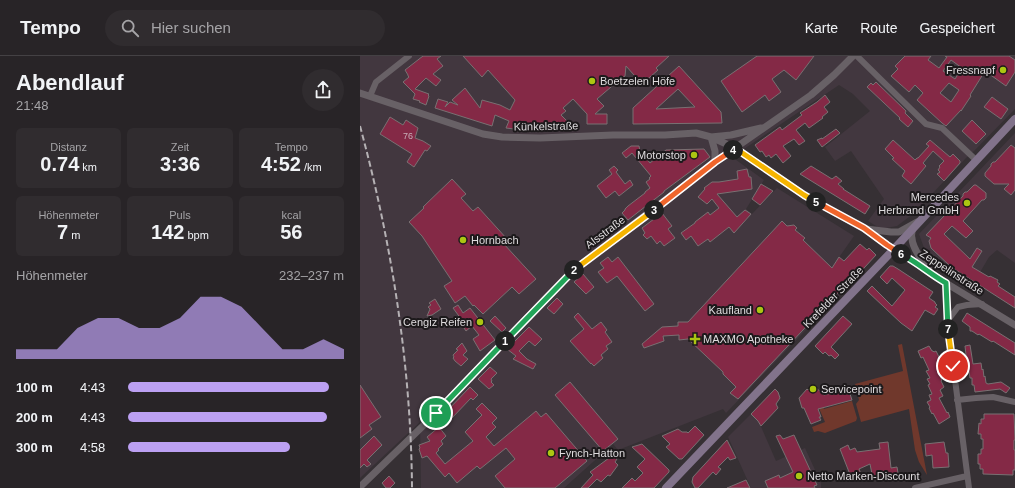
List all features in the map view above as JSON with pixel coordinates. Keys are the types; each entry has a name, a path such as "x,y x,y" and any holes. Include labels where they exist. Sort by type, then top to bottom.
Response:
{"main road":[{"name":"Krefelder Straße","path":"666,488 894,249 1015,119"}],"street":[{"path":"370,96 376,82 409,56"},
{"name":"Alsstraße","path":"360,487 427,422 572,271 715,162 811,95 853,56"},
{"path":"857,56 926,124 942,128 976,160"},
{"name":"Künkelstraße","path":"360,92 483,134 502,137 540,138 696,133 711,137 735,148"},
{"path":"715,162 716,151 711,137 731,135 765,128"},
{"name":"Zeppelinstraße","path":"735,148 804,195 864,228 936,277 1015,325"},
{"path":"864,228 899,232 916,224"},
{"path":"916,224 912,238 917,252 923,262 936,277"},
{"path":"946,283 948,320 969,488"},
{"path":"948,320 958,308 967,305 982,304"},
{"path":"957,400 993,397 1015,402"},
{"path":"915,488 967,476"}],"shaded area":[{"path":"360,56 1015,56 1015,109 913,214 897,226 881,229 868,221 884,199 851,151 835,161 825,147 870,111 853,94 839,85 732,157 764,180 746,209 752,214 777,188 854,236 835,263 853,281 726,413 723,409 618,450 613,444 564,488 421,488 420,422 360,478"},
{"path":"1015,133 1015,263 997,250 989,257 972,286 927,256 919,234"},
{"path":"902,344 927,475 919,462 915,450 909,409 861,422 856,404 859,400 855,384 903,371 898,345"},
{"path":"852,401 857,418 856,421 825,433 818,431 814,432 812,427 825,422 818,406 823,405 824,409"},
{"path":"751,414 759,422 776,461 805,448 821,483 821,488 751,488 728,437"}],"building":[{"path":"423,56 441,56 437,59 443,66 433,74 441,80 436,86 426,78 415,89 429,94 426,105 413,99 415,94 403,82 409,77 405,70"},
{"path":"463,56 669,56 656,68 658,70 642,84 626,66 625,76 597,99 604,106 595,114 607,114 607,124 587,124 587,114 573,99 563,108 566,111 561,115 573,127 514,129 506,128 509,121 495,115 492,126 435,108 438,99 448,102 445,107 450,102 458,105 452,100 465,88 480,108 482,100 500,105 510,110 515,100 488,70 482,77"},
{"path":"757,56 814,56 796,80 784,70 772,79 781,92 769,101 765,95 742,112 721,81"},
{"path":"905,56 931,56 928,60 939,68 947,57 945,56 1009,56 1015,60 1015,72 1006,86 985,71 961,111 946,126 917,100 923,93 915,85 909,92 891,76 898,69 895,66","holes":["951,60 962,68 955,79 943,71","949,83 959,90 951,102 940,93"]},
{"path":"679,66 721,112 722,123 633,124 633,108","holes":["678,89 695,107 656,109"]},
{"path":"876,82 906,111 905,113 913,121 908,127 867,87 871,83 873,85"},
{"path":"825,95 830,102 824,107 828,112 822,117 823,118 809,128 805,123 796,130 805,141 799,145 794,139 783,146 791,156 783,163 776,154 771,158 769,155 766,157 762,151 760,152 755,145 780,127 782,130 802,115 800,113"},
{"path":"992,97 1008,109 1001,119 984,107"},
{"path":"390,117 403,125 406,120 418,128 415,138 431,146 427,151 425,150 414,167 407,162 412,154 380,134"},
{"path":"972,120 986,134 976,144 962,131"},
{"path":"836,129 840,133 822,147 817,140 822,139"},
{"path":"893,140 915,160 929,146 926,144 930,140 950,157 953,154 960,161 960,163 944,181 937,174 940,172 938,170 940,167 939,166 944,161 933,151 923,163 926,166 911,184 902,176 905,171 892,159 894,158 885,149"},
{"path":"1011,145 1015,148 1015,190 1011,195 1004,189 1009,184 994,184 985,176 985,173 991,164 995,162"},
{"path":"631,146 639,146 640,151 650,163 666,150 704,149 710,157 628,220 622,213 628,206 650,188 646,182 651,176 632,153 626,158 622,153"},
{"path":"614,166 618,170 616,172 625,184 630,180 633,185 619,196 615,191 606,198 597,186 612,174 609,170"},
{"path":"811,166 832,179 836,176 842,181 838,184 843,189 870,206 865,214 800,174"},
{"path":"747,169 749,177 751,177 752,189 717,194 737,217 745,210 751,214 734,233 729,227 710,242 708,239 698,246 691,236 686,240 681,233 708,212 710,215 719,208 712,199 707,204 698,197 705,189 704,188 712,182 738,179 737,171"},
{"name":"Hornbach","path":"452,179 466,194 461,198 473,211 478,207 507,239 503,243 536,279 519,294 512,287 483,314 474,305 473,306 465,296 455,303 444,286 452,281 422,236 409,222"},
{"path":"761,184 773,191 760,205 752,199"},
{"path":"974,185 986,193 986,198 982,200 963,221 973,231 966,238 952,226 944,234 970,259 977,248 982,251 972,267 989,277 990,276 998,280 997,282 1000,284 998,286 1015,297 1015,308 951,267 931,248 929,241 931,238 926,235 963,196 963,194"},
{"path":"662,213 672,226 668,229 675,238 664,246 660,241 657,244 651,236 647,239 643,235 645,233 642,228"},
{"name":"Kaufland","path":"782,221 787,226 794,225 797,228 795,230 805,238 803,240 832,268 839,257 844,261 860,244 867,250 869,248 876,255 853,280 851,279 738,399 730,393 736,387 723,374 723,372 688,339 679,340 679,335 663,336 664,341 644,348 642,344 662,327 678,326 678,322 688,322"},
{"path":"608,257 612,262 618,257 654,304 645,311 617,276 607,283 598,272 604,268 600,263"},
{"path":"890,266 898,269 933,292 929,298 935,302 937,305 935,307 938,309 934,315 925,310 912,331 901,323 867,291 872,286 892,306 905,290 892,278 887,284 880,277"},
{"path":"583,274 594,287 586,294 574,282"},
{"path":"557,298 563,304 554,314 547,308"},
{"path":"435,299 441,309 432,315 427,316 430,309 428,307 431,305 429,303"},
{"path":"458,305 463,313 470,308 495,340 480,351 473,339 479,335 472,326 466,331 462,325 464,323 453,308"},
{"path":"578,313 592,329 601,322 607,330 605,332 612,342 606,346 608,349 601,355 603,358 594,366 570,341 584,329 574,317"},
{"path":"967,313 1015,343 1015,355 993,341 992,342 979,334 978,335 970,331 970,327 962,321"},
{"path":"495,316 506,328 502,332 490,321"},
{"path":"843,316 852,324 831,347 839,355 835,359 825,352 823,354 815,346"},
{"path":"529,327 542,339 535,346 529,341 519,351 527,359 536,364 533,369 513,359 516,356 507,349"},
{"path":"462,343 467,351 463,355 468,359 461,366 455,361 453,355"},
{"path":"970,345 973,364 981,363 986,383 1001,382 1010,388 1006,393 1000,389 975,392 974,385 972,385 972,378 970,378 969,371 968,372 965,346"},
{"path":"929,346 932,351 936,351 941,363 938,367 944,387 940,390 943,396 939,398 950,417 939,424 933,413 932,414 927,402 931,400 929,395 932,394 928,385 930,384 927,379 930,378 926,371 929,370 923,357 921,358 918,351"},
{"path":"490,367 497,373 491,379 491,382 494,385 489,389 478,379"},
{"path":"570,382 618,439 603,451 555,395"},
{"path":"360,385 381,417 369,425 372,429 360,438"},
{"path":"813,385 824,395 848,388 852,400 818,409 821,420 811,424 804,408 802,408 799,398"},
{"path":"470,387 478,395 473,400 471,398 451,419 445,413"},
{"path":"775,389 780,398 776,404 778,408 761,426 751,414"},
{"path":"482,403 497,418 492,423 496,427 486,437 494,446 536,411 541,417 546,413 587,461 555,488 505,488 495,476 515,459 506,448 480,469 477,466 457,483 449,473 445,477 427,456 422,458 419,445 430,441 427,437 439,427 446,436 441,441 443,444 436,453 445,464 473,441 465,432 482,415 476,409"},
{"path":"984,414 1014,414 1015,470 1013,470 1013,475 983,474 983,469 980,469 980,464 978,464 978,454 981,454 981,449 983,449 983,439 981,439 981,434 978,434 979,423 981,424 981,419 984,419"},
{"path":"695,426 704,435 682,459 679,459 666,447 670,444 662,436 678,429 682,432 688,433"},
{"path":"780,435 783,439 794,435 817,485 814,486 815,488 768,488 765,481 779,475 780,478 793,472 776,436"},
{"path":"374,436 382,445 367,460 371,464 367,467 364,464 360,468 360,450"},
{"path":"727,440 736,458 730,460 728,457 718,467 721,469 716,475 713,472 698,488 695,488 692,482 693,477"},
{"path":"888,442 891,468 897,467 898,473 873,479 870,464 859,469 861,474 851,477 840,449 848,445 850,450 855,448 857,452 880,449 879,443"},
{"path":"944,442 946,453 948,453 949,467 933,468 932,455 926,456 925,444"},
{"path":"642,444 669,470 669,472 654,488 622,488 632,478 635,481 643,473 637,467 645,459 632,447"},
{"path":"614,456 617,459 615,462 618,465 610,476 608,475 601,482 597,479 588,488 581,488 593,475 590,472"},
{"path":"389,476 395,483 390,488 386,488 382,483"},
{"path":"746,480 750,488 727,488"}],"railway":[{"path":"360,126 381,215 398,306 408,397 412,488"}],"place":[{"name":"Fressnapf","path":"1003,70"},
{"name":"Boetzelen Höfe","path":"592,81"},
{"name":"Motorstop","path":"694,155"},
{"name":"Mercedes Herbrand GmbH","path":"967,203"},
{"name":"Hornbach","path":"463,240"},
{"name":"Kaufland","path":"760,310"},
{"name":"Cengiz Reifen","path":"480,322"},
{"name":"MAXMO Apotheke","path":"695,339"},
{"name":"Servicepoint","path":"813,389"},
{"name":"Fynch-Hatton","path":"551,453"},
{"name":"Netto Marken-Discount","path":"799,476"}],"route":[{"path":"436,413 572,271 735,148 804,195 864,228 887,245 908,257 946,283 949,333 953,366"}]}
